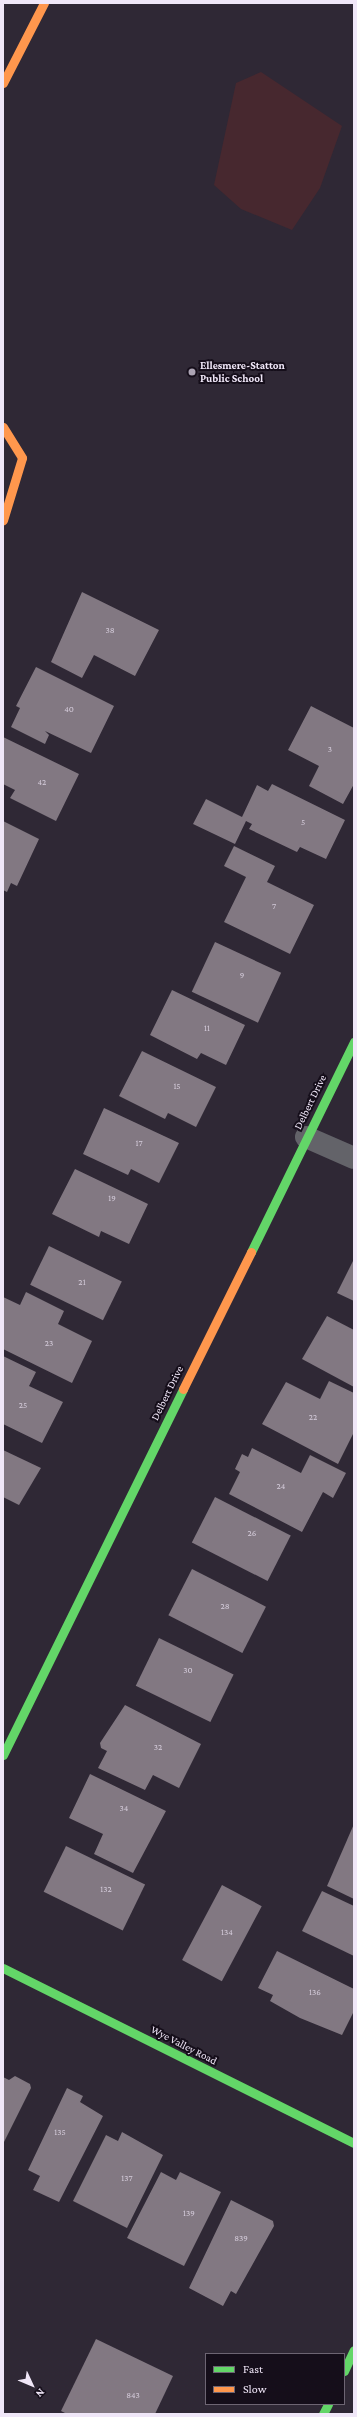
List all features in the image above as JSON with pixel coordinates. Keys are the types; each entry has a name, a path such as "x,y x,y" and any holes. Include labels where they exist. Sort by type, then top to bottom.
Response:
{"street":[{"path":"3,83 44,3"},
{"path":"3,427 22,458 3,520"},
{"name":"Delbert Drive","path":"3,1755 354,1042"},
{"path":"306,1137 354,1158"},
{"name":"Wye Valley Road","path":"3,1968 354,2143"},
{"path":"345,2369 354,2350"}],"shaded area":[{"path":"261,72 342,126 320,188 292,230 241,209 214,185 236,83"}],"building":[{"path":"82,592 159,630 135,676 94,655 82,678 51,662"},
{"path":"36,667 114,706 91,753 45,731 49,735 45,744 11,727 20,708 16,706"},
{"path":"311,706 354,728 354,784 343,804 309,786 319,766 288,750"},
{"path":"3,737 79,774 56,821 10,798 15,790 3,784"},
{"path":"272,784 345,820 326,859 300,847 297,852 249,829 252,824 246,821 235,844 193,824 206,799 242,817 257,785 268,791"},
{"path":"3,821 39,839 17,886 11,883 7,892 3,890"},
{"path":"234,846 275,866 267,882 314,905 290,954 224,922 246,877 224,866"},
{"path":"215,942 281,973 258,1023 192,992"},
{"path":"172,990 245,1025 226,1065 201,1053 197,1059 150,1035"},
{"path":"142,1051 216,1087 196,1127 168,1113 165,1119 119,1096"},
{"path":"104,1108 179,1143 159,1183 131,1169 128,1175 83,1154"},
{"path":"75,1169 148,1204 129,1244 101,1231 99,1237 52,1214"},
{"path":"49,1246 122,1282 103,1320 30,1285"},
{"path":"354,1259 354,1301 337,1293"},
{"path":"26,1292 64,1311 58,1324 92,1341 72,1383 3,1349 3,1297 20,1305"},
{"path":"327,1316 354,1330 354,1387 302,1359"},
{"path":"3,1356 36,1372 29,1386 63,1402 42,1443 3,1424"},
{"path":"329,1381 354,1393 354,1432 338,1464 262,1424 286,1382 320,1399"},
{"path":"252,1448 301,1473 310,1455 346,1473 333,1498 323,1492 302,1532 229,1494 240,1472 235,1469 242,1454 248,1457"},
{"path":"3,1450 41,1468 19,1505 3,1497"},
{"path":"215,1497 291,1536 268,1581 192,1542"},
{"path":"192,1569 266,1607 242,1653 168,1615"},
{"path":"159,1638 234,1674 210,1722 136,1686"},
{"path":"125,1705 201,1744 179,1788 153,1775 145,1790 98,1768 107,1751 101,1748 100,1743"},
{"path":"90,1774 166,1811 133,1873 94,1854 103,1834 69,1818"},
{"path":"354,1824 354,1899 327,1886"},
{"path":"66,1846 145,1885 123,1930 44,1892"},
{"path":"222,1885 262,1906 222,1981 182,1960"},
{"path":"322,1891 354,1906 354,1956 302,1931"},
{"path":"277,1951 354,1989 354,2011 342,2035 300,2018 270,2001 273,1995 258,1988"},
{"path":"15,2076 30,2084 31,2088 3,2144 3,2077 9,2080"},
{"path":"67,2088 83,2096 80,2102 103,2116 59,2202 33,2190 40,2176 28,2170"},
{"path":"122,2132 163,2155 127,2228 73,2201 106,2135 118,2141"},
{"path":"161,2172 176,2180 180,2172 221,2192 184,2266 127,2238"},
{"path":"231,2200 273,2221 274,2226 236,2294 231,2291 223,2306 189,2288"},
{"path":"96,2339 173,2376 155,2414 67,2414 61,2411"}],"traffic: fast":[{"path":"251,1252 354,1042"},
{"path":"3,1755 183,1389"},
{"path":"3,1968 354,2143"},
{"path":"345,2369 354,2350"},
{"path":"323,2414 328,2405"}],"traffic: slow":[{"path":"3,83 44,3"},
{"path":"3,427 22,458 3,520"},
{"path":"183,1389 251,1252"}],"place":[{"name":"Ellesmere-Statton Public School","path":"192,372"}]}
